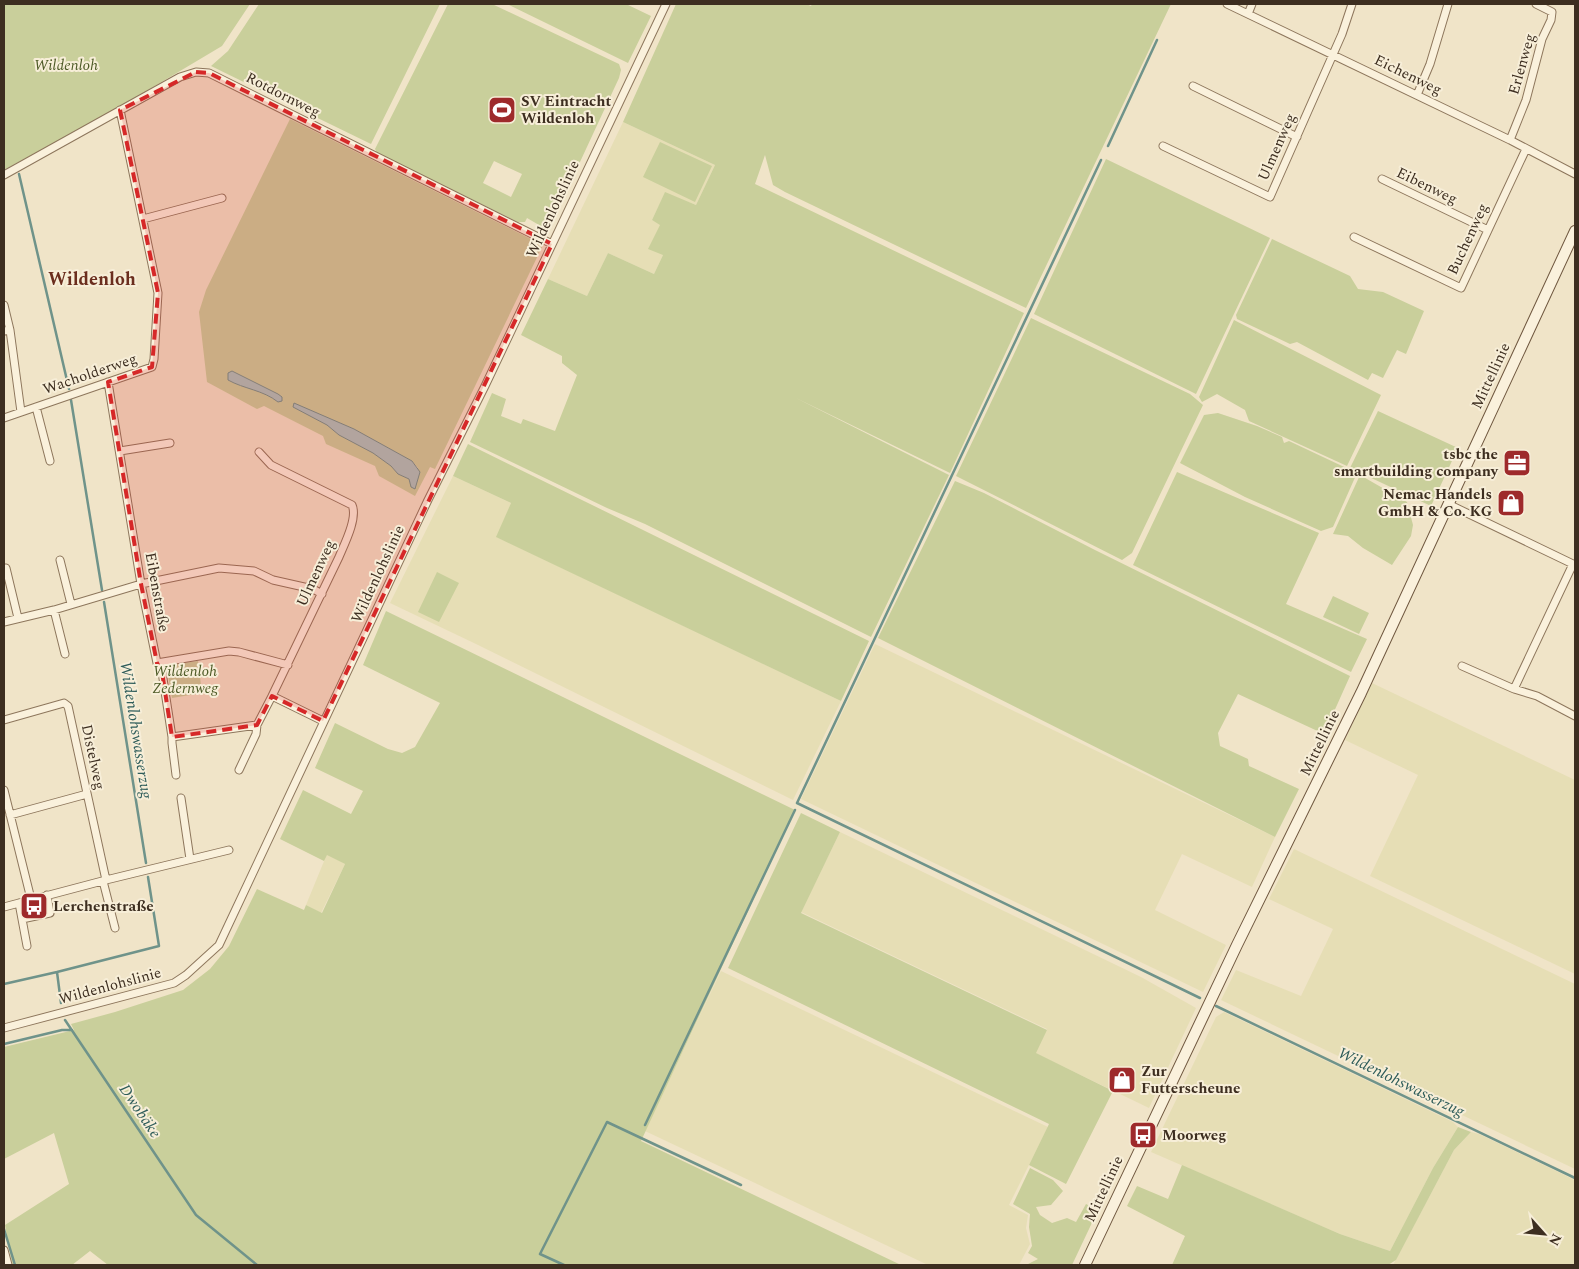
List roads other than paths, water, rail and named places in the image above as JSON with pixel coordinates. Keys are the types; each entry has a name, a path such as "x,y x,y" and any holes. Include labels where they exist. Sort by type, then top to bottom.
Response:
{"street":[{"name":"Wildenlohslinie","path":"4,1028 174,983 219,945 323,722 666,4"},
{"name":"Eichenweg","path":"1227,4 1510,140 1575,174"},
{"path":"1248,14 1252,4"},
{"name":"Ulmenweg","path":"1163,146 1270,197 1342,34 1352,4"},
{"path":"1417,95 1430,64 1448,4"},
{"name":"Erlenweg","path":"1510,140 1526,100 1542,39 1551,20 1552,12 1536,4"},
{"name":"Rotdornweg","path":"4,175 180,77 196,72 209,73 552,244"},
{"path":"1192,86 1297,137"},
{"name":"Wacholderweg","path":"4,418 152,367 158,293 120,110"},
{"name":"Buchenweg","path":"1354,237 1461,288 1526,148"},
{"name":"Eibenweg","path":"1382,179 1488,230"},
{"path":"143,219 222,198"},
{"name":"Mittellinie","path":"1086,1265 1237,945 1365,684 1575,231"},
{"path":"4,305 21,412"},
{"name":"Eibenstraße","path":"108,382 140,584 157,663 162,672 176,775"},
{"name":"Wacholderweg","path":"36,407 50,461"},
{"path":"120,451 170,443"},
{"name":"Ulmenweg","path":"259,452 271,465 352,506 354,510 347,539 272,696"},
{"path":"1448,504 1574,564 1514,689"},
{"path":"60,560 71,604"},
{"path":"6,568 18,618"},
{"path":"4,622 54,610 140,584 219,568 254,571 273,580 314,589 322,594"},
{"path":"54,610 65,654"},
{"path":"157,663 239,652 288,665"},
{"path":"1462,666 1514,689 1537,696 1575,716"},
{"path":"239,770 272,696 323,722"},
{"name":"Distelweg","path":"4,720 64,703 68,706 105,880"},
{"path":"172,737 258,725"},
{"path":"4,790 31,899"},
{"path":"10,815 87,794"},
{"path":"180,798 190,859"},
{"path":"4,907 229,850"},
{"path":"105,880 115,928"},
{"path":"22,919 50,913 47,895"},
{"path":"19,903 27,946"},
{"path":"4,1250 8,1265"}],"water":[{"path":"232,371 278,394 282,397 282,401 278,402 266,395 228,380 228,373"},
{"path":"294,403 354,429 412,461 420,472 415,489 411,487 409,479 398,474 391,466 373,453 293,407"}],"waterway":[{"path":"1108,146 1157,40"},
{"path":"1101,160 797,803 1200,998"},
{"name":"Wildenlohswasserzug","path":"19,174 69,389"},
{"name":"Wildenlohswasserzug","path":"71,400 102,590"},
{"name":"Wildenlohswasserzug","path":"104,602 146,863"},
{"path":"645,1125 795,810"},
{"name":"Wildenlohswasserzug","path":"57,972 159,946 148,877"},
{"name":"Dwobäke","path":"4,984 57,972 61,1003"},
{"name":"Wildenlohswasserzug","path":"1216,1006 1575,1178"},
{"name":"Dwobäke","path":"65,1020 196,1215 257,1265"},
{"path":"4,1044 62,1030 72,1030"},
{"path":"564,1265 540,1254 607,1122 741,1185"},
{"path":"4,1229 15,1265"}],"place":[{"name":"SV Eintracht Wildenloh","path":"502,110"},
{"name":"tsbc the smartbuilding company","path":"1517,463"},
{"name":"Nemac Handels GmbH & Co. KG","path":"1511,503"},
{"name":"Lerchenstraße","path":"34,906"},
{"name":"Zur Futterscheune","path":"1122,1080"},
{"name":"Moorweg","path":"1143,1135"}],"district":[{"name":"Wildenloh","path":"92,279"}],"park label":[{"name":"Wildenloh Zedernweg","path":"185,680"}]}
